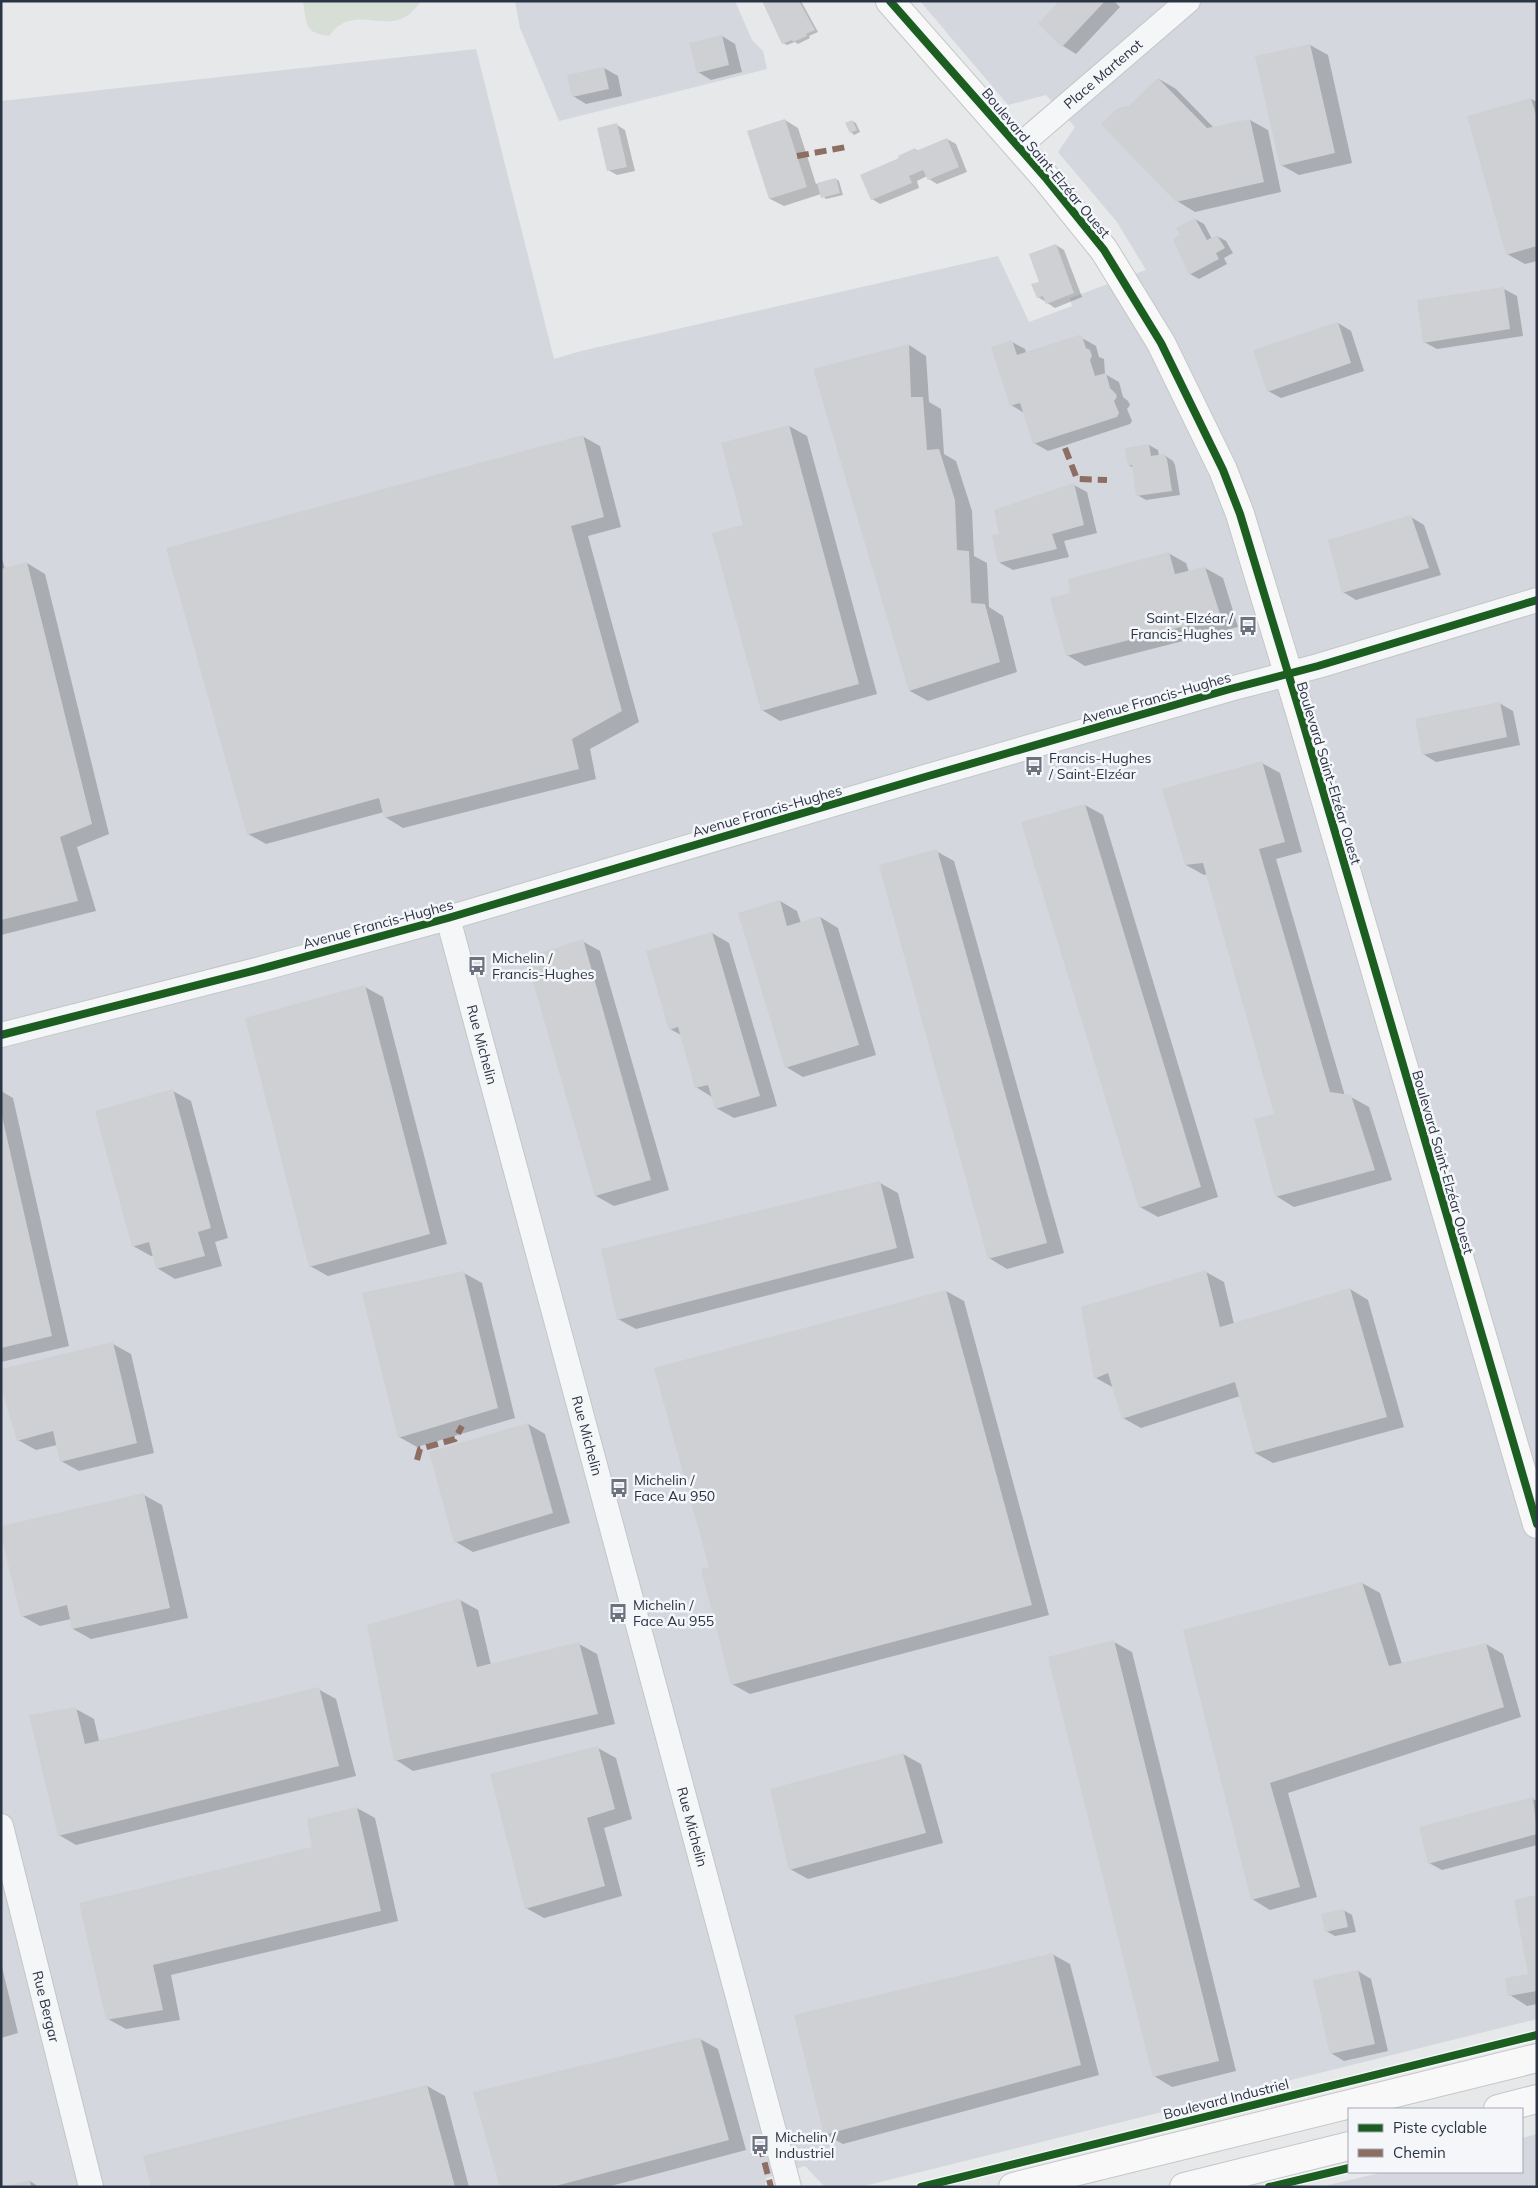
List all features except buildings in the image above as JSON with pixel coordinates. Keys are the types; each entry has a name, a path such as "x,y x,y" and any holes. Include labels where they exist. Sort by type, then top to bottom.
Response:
{"street":[{"name":"Boulevard Saint-Elzéar Ouest","path":"890,1 1018,147 1104,250 1145,314 1177,373 1220,463 1240,514 1537,1524"},
{"name":"Place Martenot","path":"1018,147 1188,1"},
{"name":"Avenue Francis-Hughes","path":"1,1034 255,970 448,918 925,777 1537,600"},
{"name":"Rue Michelin","path":"448,918 789,2187"},
{"name":"Rue Bergar","path":"1,1826 91,2187"},
{"path":"1013,2187 1537,2058"},
{"path":"1502,2108 1537,2100"},
{"path":"1184,2187 1348,2146"}],"shaded area":[{"path":"303,1 421,1 411,13 401,19 391,21 350,21 339,26 329,36 321,35 310,29 306,21"},
{"path":"515,1 735,1 752,40 763,51 767,69 559,121 520,28"},
{"path":"920,1 1537,1 1537,2019 860,2187 825,2187 805,2166 766,2178 765,2187 1,2187 1,101 476,49 554,359 581,351 998,256 1029,322 1072,306 1070,298 1146,270 1117,222 1058,152 1075,127 1046,95 1008,105"},
{"path":"1537,2134 1537,2187 1320,2187 1380,2173 1523,2173 1523,2138"}],"marked path":[{"path":"797,156 846,147"},
{"path":"1065,448 1077,479 1107,480"},
{"path":"417,1460 420,1449 455,1439 462,1426"},
{"path":"760,2145 771,2187"}],"cycle path":[{"path":"890,1 1045,177 1104,250 1161,343 1223,470 1240,514 1302,719 1537,1524"},
{"path":"1,1035 264,968 448,918 925,777 1230,689 1318,666 1537,600"},
{"name":"Boulevard Industriel","path":"921,2187 1537,2035"},
{"path":"1269,2187 1348,2168"}],"place":[{"name":"Saint-Elzéar / Francis-Hughes","path":"1248,626"},
{"name":"Francis-Hughes / Saint-Elzéar","path":"1034,766"},
{"name":"Michelin / Francis-Hughes","path":"477,966"},
{"name":"Michelin / Face Au 950","path":"619,1488"},
{"name":"Michelin / Face Au 955","path":"618,1613"},
{"name":"Michelin / Industriel","path":"760,2145"}]}
